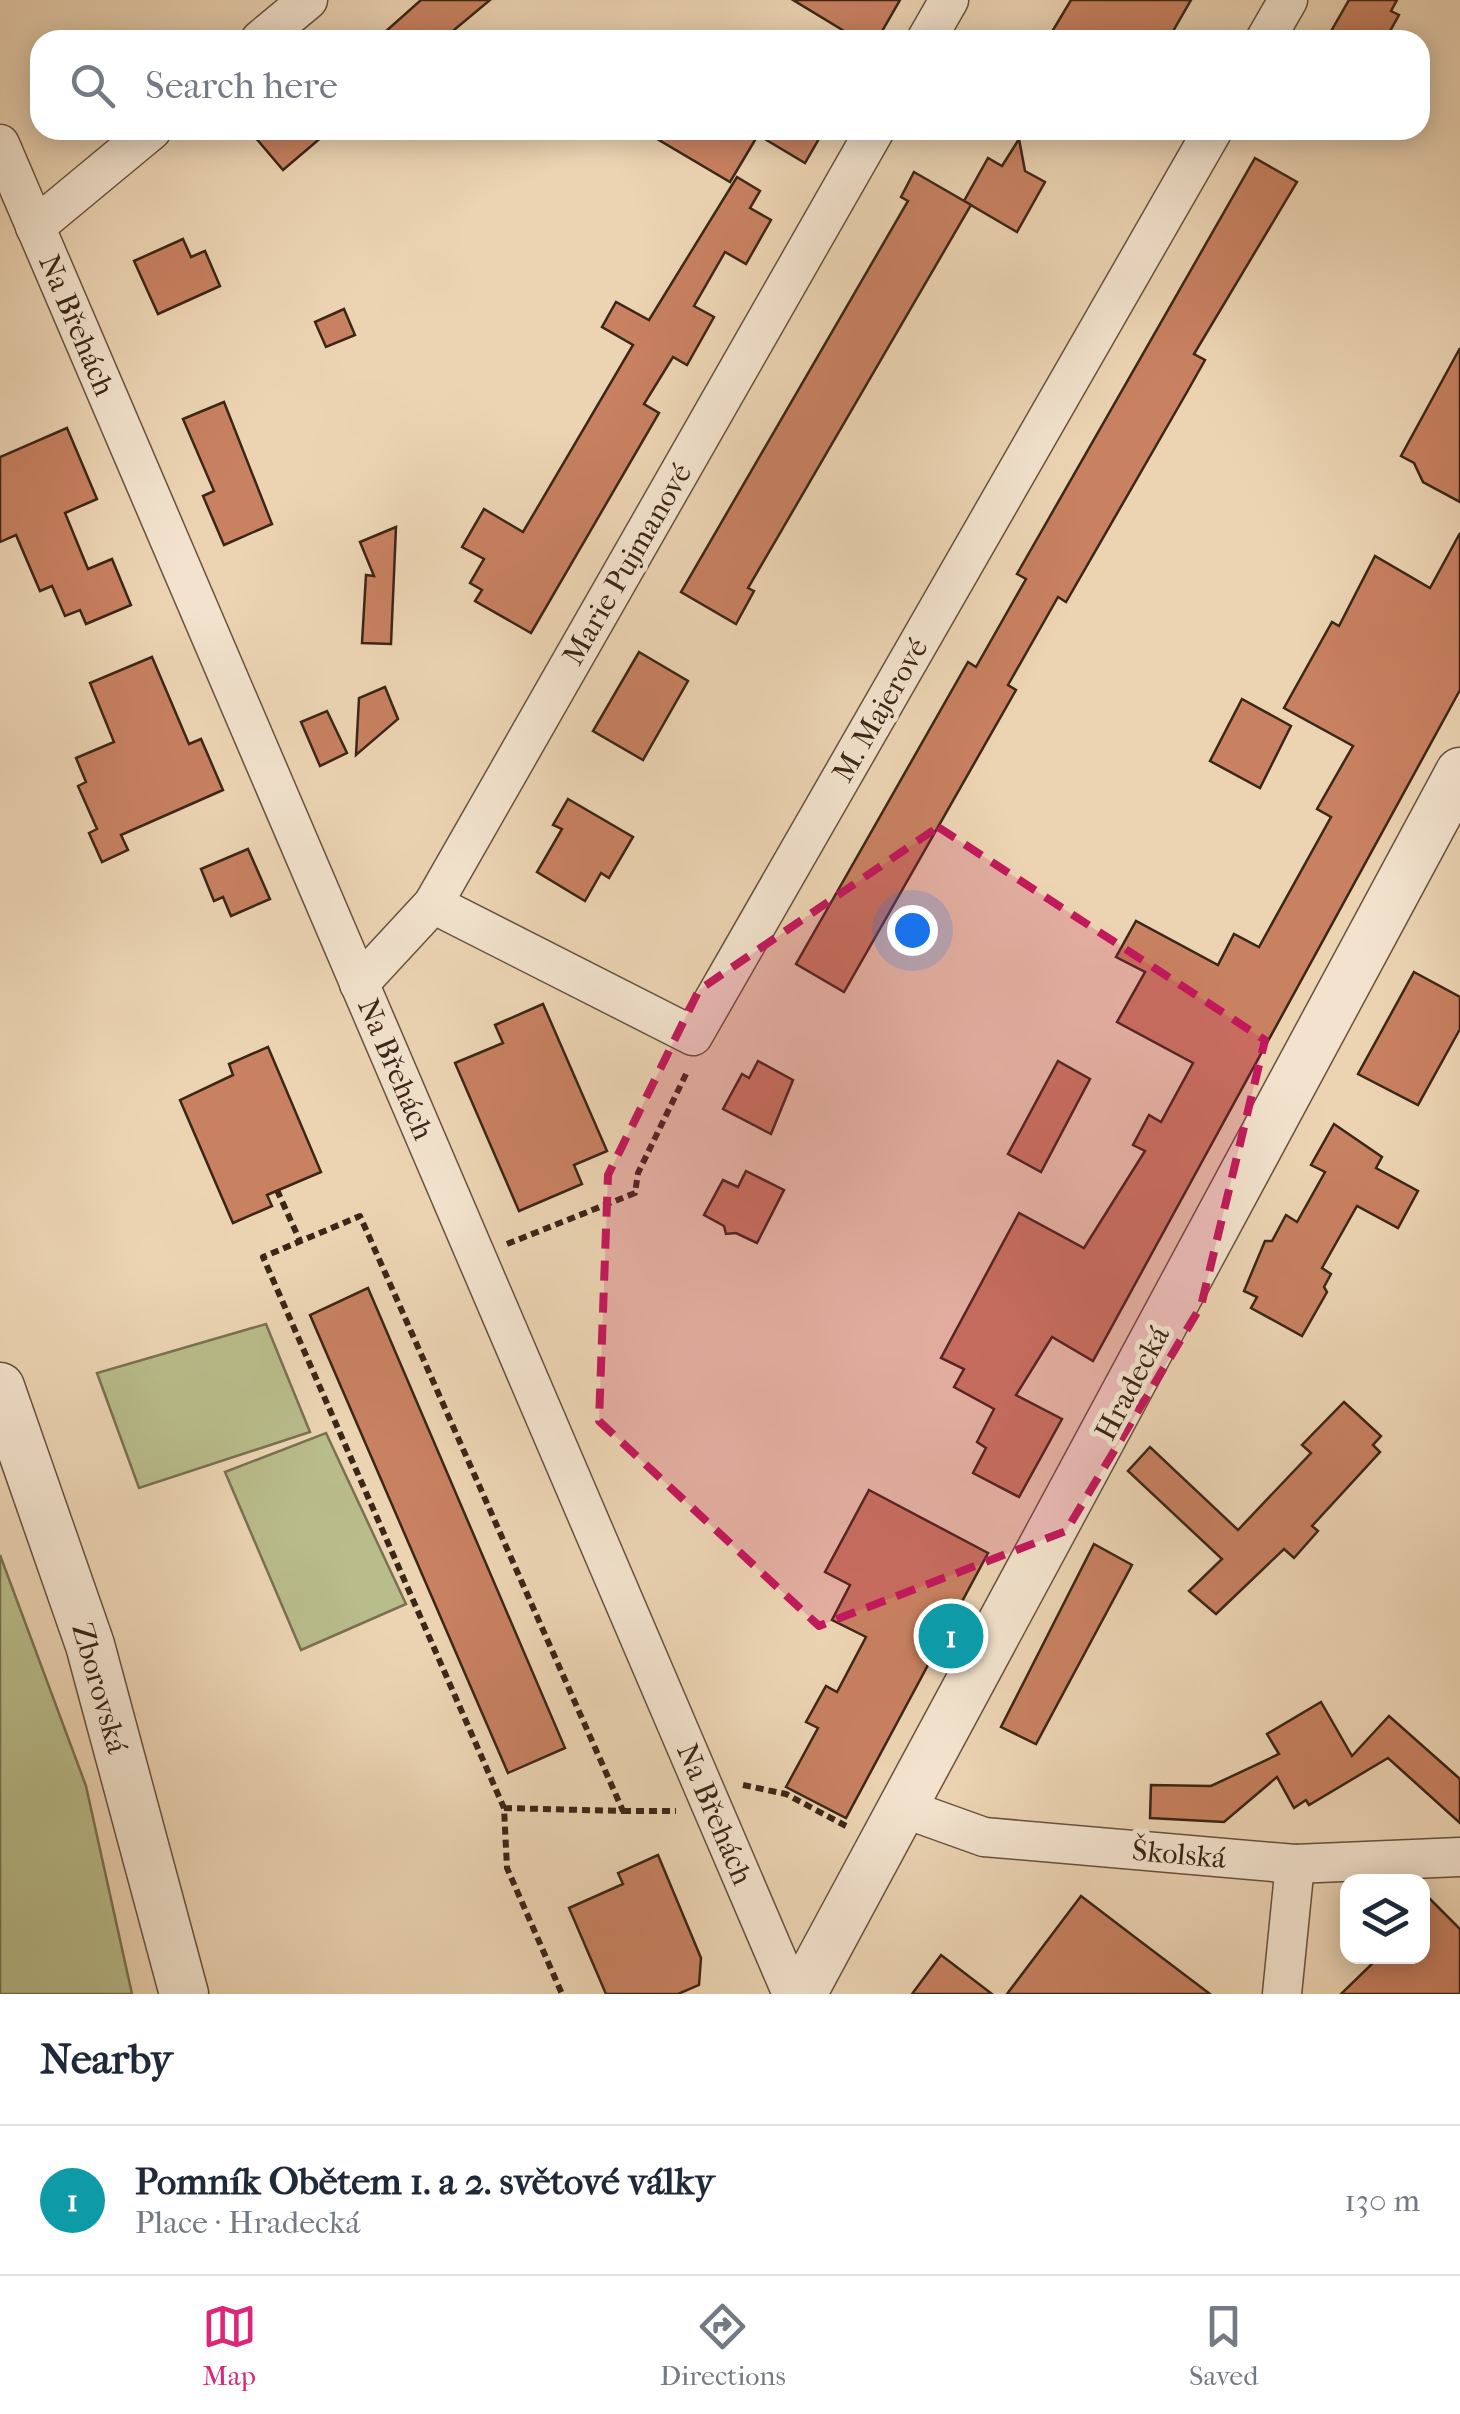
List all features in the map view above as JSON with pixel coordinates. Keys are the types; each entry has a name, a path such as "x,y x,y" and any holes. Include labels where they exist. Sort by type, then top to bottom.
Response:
{"street":[{"path":"272,30 308,0"},
{"path":"932,30 949,0"},
{"path":"1271,30 1288,0"},
{"path":"35,227 140,140"},
{"name":"Marie Pujmanové","path":"359,984 433,904 869,140"},
{"name":"M. Majerové","path":"433,904 693,1036 1207,140"},
{"name":"Na Břehách","path":"0,144 792,1994"},
{"name":"Hradecká","path":"802,1994 1460,772"},
{"name":"Zborovská","path":"0,1387 90,1645 184,1994"},
{"name":"Školská","path":"903,1808 984,1837 1295,1864 1460,1857"},
{"path":"1282,1994 1295,1864"}],"path":[{"path":"501,1246 634,1193 638,1173 690,1066 681,1060"},
{"path":"278,1190 300,1241"},
{"path":"504,1808 623,1811 360,1216 263,1257 504,1808 507,1868 562,1994"},
{"path":"736,1784 786,1794 860,1834"}],"highlighted area":[{"path":"938,827 1265,1040 1201,1306 1066,1531 819,1626 599,1421 608,1175 699,990"}],"green space":[{"path":"266,1324 310,1432 139,1488 97,1373"},
{"path":"326,1433 406,1604 301,1650 225,1472"},
{"path":"0,1555 86,1786 132,1994 0,1994"}],"building":[{"path":"421,0 490,0 454,30 387,30"},
{"path":"793,0 900,0 883,30 842,30"},
{"path":"1071,0 1191,0 1174,30 1053,30"},
{"path":"1349,0 1397,0 1391,11 1399,15 1391,30 1332,30"},
{"path":"258,140 318,140 283,170"},
{"path":"659,140 755,140 730,182"},
{"path":"766,140 818,140 805,163"},
{"path":"1019,140 1025,171 1045,182 1017,232 964,201 988,158 1002,166"},
{"path":"1255,158 1297,182 1194,354 1205,360 1187,392 1066,602 1058,597 1008,685 1016,690 844,992 796,964 968,662 976,667 1026,579 1017,574"},
{"path":"914,172 971,205 748,588 754,591 736,624 681,592 908,201 901,197"},
{"path":"737,177 760,191 750,208 771,220 746,264 725,252 694,306 714,317 687,365 673,357 644,404 659,413 531,633 475,601 482,590 470,583 484,559 462,547 484,509 523,532 633,345 602,327 616,302 649,320"},
{"path":"183,239 191,257 205,251 220,286 158,314 134,261"},
{"path":"344,309 355,335 326,347 315,322"},
{"path":"1460,348 1460,502 1423,482 1414,463 1401,456"},
{"path":"224,402 272,524 224,545 203,496 214,491 183,419"},
{"path":"67,428 97,499 65,513 88,569 112,559 131,605 86,624 80,610 65,616 52,586 40,591 16,535 0,542 0,457"},
{"path":"396,527 391,644 362,643 366,575 374,576 360,542"},
{"path":"1460,533 1460,690 1093,1361 1052,1337 1016,1395 1062,1419 1019,1497 973,1473 986,1448 977,1442 994,1409 954,1387 964,1369 941,1358 1019,1213 1084,1248 1145,1151 1133,1145 1149,1115 1161,1122 1193,1063 1117,1022 1145,972 1116,957 1136,921 1218,965 1234,934 1259,947 1331,817 1317,809 1353,746 1284,708 1332,622 1339,626 1375,556 1430,588"},
{"path":"639,652 688,681 643,760 593,731"},
{"path":"152,657 189,744 201,739 223,790 121,835 128,850 102,862 89,833 97,829 78,786 86,782 76,758 114,742 90,683"},
{"path":"385,687 398,719 356,755 359,698"},
{"path":"1242,699 1291,726 1260,788 1210,761"},
{"path":"327,711 347,753 320,766 301,722"},
{"path":"568,799 633,837 609,878 601,873 585,901 537,872 562,829 553,825"},
{"path":"248,849 270,899 231,916 223,897 214,901 201,869"},
{"path":"1414,972 1460,997 1460,1029 1418,1105 1358,1074"},
{"path":"543,1004 607,1151 574,1165 582,1184 519,1211 455,1063 503,1043 495,1025"},
{"path":"268,1047 321,1172 267,1195 272,1206 233,1223 180,1100 233,1075 229,1064"},
{"path":"758,1061 793,1080 771,1134 723,1109 742,1074 749,1078"},
{"path":"1058,1061 1090,1079 1041,1172 1008,1154"},
{"path":"1334,1124 1382,1157 1376,1168 1418,1191 1398,1228 1357,1206 1322,1268 1331,1274 1324,1287 1327,1292 1302,1336 1251,1308 1257,1297 1244,1291 1265,1241 1272,1241 1286,1215 1297,1222 1325,1172 1311,1165"},
{"path":"746,1171 784,1190 757,1243 736,1233 726,1234 724,1226 704,1215 723,1180 738,1187"},
{"path":"368,1288 565,1748 508,1773 310,1315"},
{"path":"1344,1402 1381,1436 1373,1445 1380,1452 1312,1526 1318,1531 1294,1558 1284,1549 1216,1614 1189,1591 1222,1559 1128,1471 1150,1447 1238,1530 1311,1453 1302,1445"},
{"path":"869,1490 988,1553 846,1818 786,1787 818,1728 806,1722 826,1686 837,1692 866,1637 832,1620 850,1585 825,1572"},
{"path":"1094,1544 1132,1565 1036,1744 1001,1727"},
{"path":"1321,1702 1352,1756 1389,1716 1460,1779 1460,1823 1388,1758 1309,1805 1306,1800 1294,1808 1277,1777 1224,1822 1150,1818 1151,1785 1211,1786 1279,1754 1267,1734"},
{"path":"658,1855 701,1958 699,1985 678,1994 606,1994 569,1908 623,1884 618,1873"},
{"path":"1081,1896 1136,1938 1210,1994 1007,1994"},
{"path":"1430,1899 1460,1929 1460,1994 1341,1994 1372,1964 1430,1964"},
{"path":"941,1955 992,1994 912,1994"}],"place":[{"name":"Pomník Obětem 1. a 2. světové války","path":"951,1636"}]}
